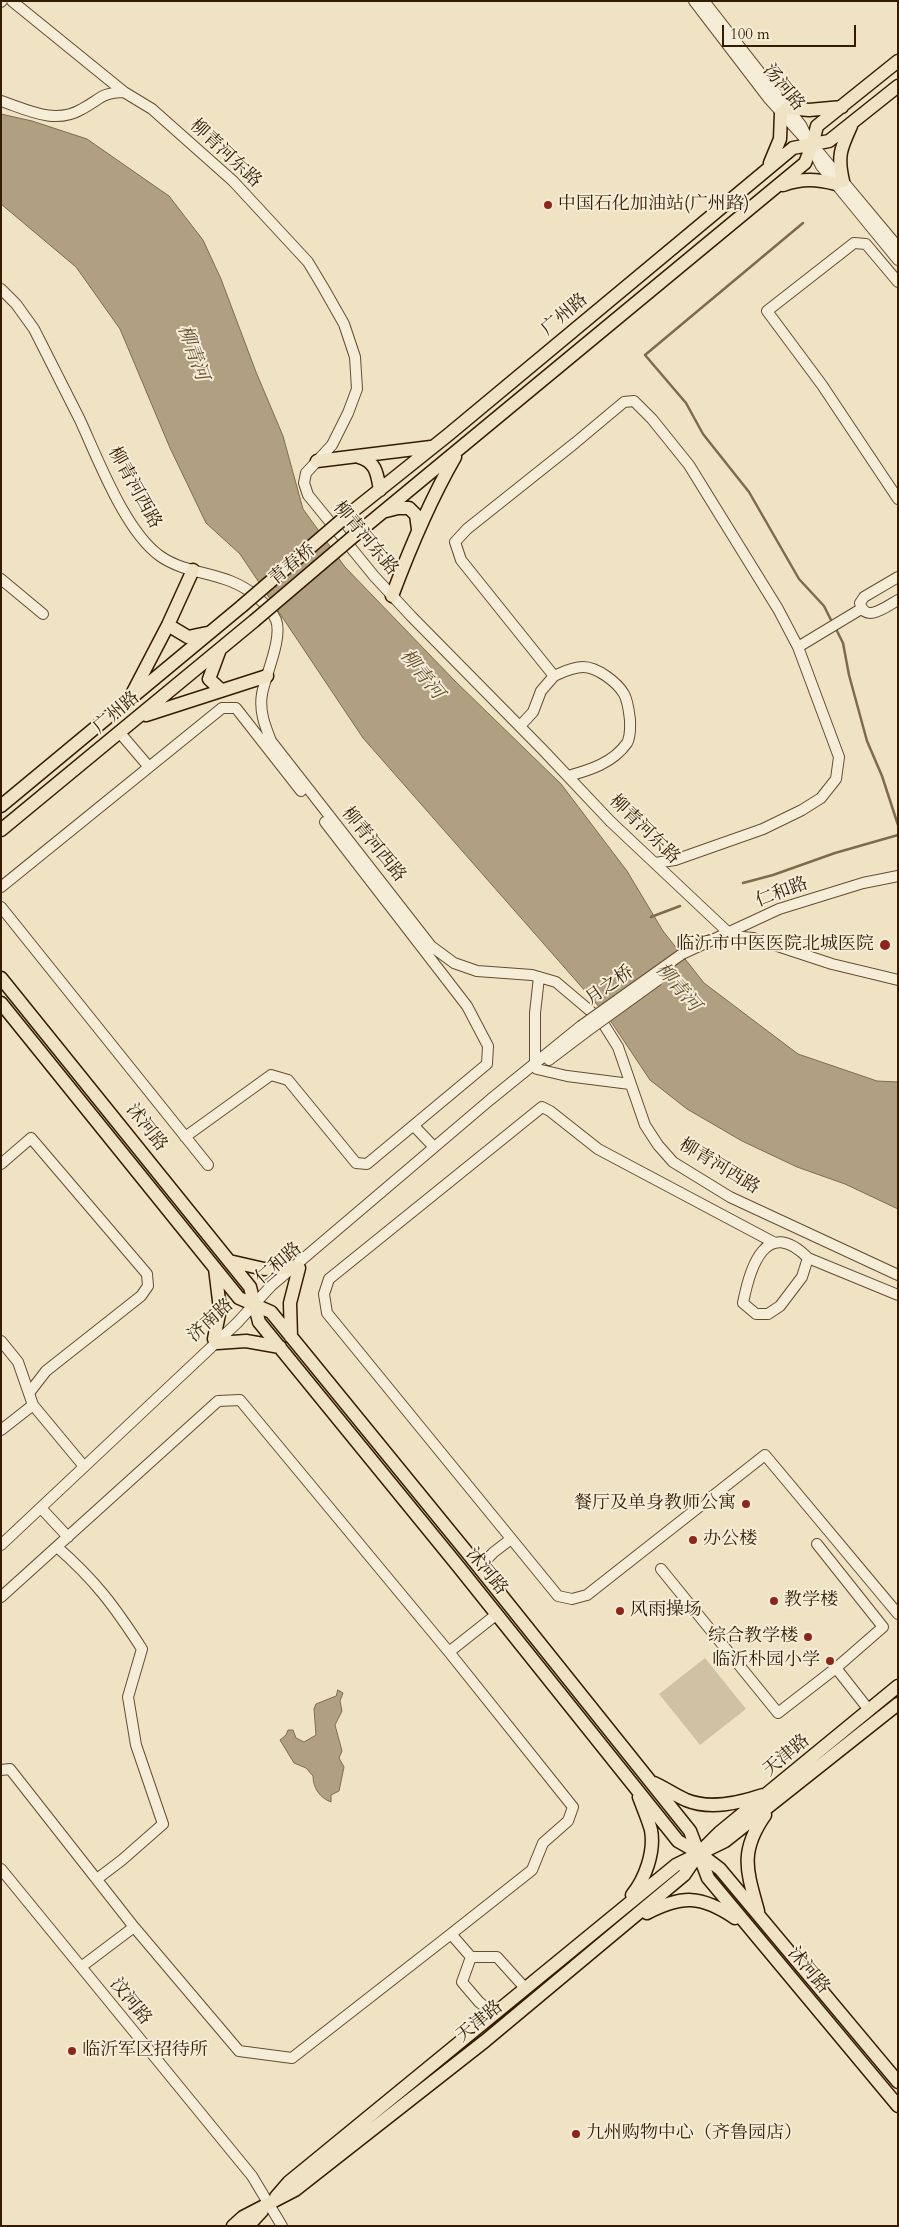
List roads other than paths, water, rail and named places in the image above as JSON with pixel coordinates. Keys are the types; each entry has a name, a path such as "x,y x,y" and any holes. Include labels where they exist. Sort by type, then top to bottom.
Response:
{"main road":[{"name":"广州路","path":"355,534 805,163 818,126 898,62"},
{"name":"广州路","path":"343,519 434,447 793,148 812,146 830,141 898,86"},
{"path":"766,170 777,151 784,111 842,106"},
{"path":"776,187 797,180 817,179 840,182 840,151 854,121"},
{"path":"317,461 434,447"},
{"path":"392,596 434,494 460,449"},
{"path":"359,456 369,460 376,470 380,490"},
{"path":"383,512 398,508 409,508 416,515 418,529"},
{"name":"青春桥","path":"242,606 343,519"},
{"name":"青春桥","path":"254,621 355,534"},
{"path":"127,703 168,625 193,570"},
{"name":"广州路","path":"1,806 242,606"},
{"name":"广州路","path":"1,830 254,621"},
{"path":"168,625 188,638 210,633"},
{"path":"220,650 209,679 221,690"},
{"path":"139,717 267,676"},
{"name":"沭河路","path":"1,978 250,1288 259,1322 497,1614 678,1841 720,1868 898,2082"},
{"name":"沭河路","path":"1,1003 239,1298 271,1312 690,1831 708,1878 898,2106"},
{"path":"229,1261 264,1269 296,1268 290,1303 291,1337"},
{"path":"215,1268 220,1309 215,1341 246,1341 280,1347"},
{"name":"天津路","path":"248,2226 289,2182 676,1865 725,1841 898,1686"},
{"name":"天津路","path":"772,1797 898,1704"},
{"path":"648,1779 686,1800 706,1805 739,1803 772,1797"},
{"path":"615,1915 641,1883 651,1851 651,1831 635,1788"},
{"path":"759,1916 748,1875 747,1857 754,1832 772,1797"},
{"name":"天津路","path":"233,2226 243,2217 295,2190 450,2069 684,1875 699,1853"},
{"path":"627,1923 669,1902 692,1900 719,1907 748,1926"}],"street":[{"name":"柳青河东路","path":"12,1 124,92 152,109 233,181 308,262 344,324 355,357 357,389 348,413 332,445 306,473 304,483 308,495 392,596 610,821 730,934"},
{"name":"汤河路","path":"694,1 784,111 801,125 821,166 840,182 898,247"},
{"name":"汤河路","path":"704,1 784,111"},
{"path":"1,101 50,117 66,116 81,110 108,92 124,92"},
{"name":"汤河路","path":"840,182 898,260"},
{"path":"898,282 866,244 854,243 767,311 822,385 898,499"},
{"name":"柳青河西路","path":"1,288 16,304 34,329 134,527 161,556 193,570 228,579 247,588 265,604 276,622 275,652 262,694 261,710 272,741 431,946 454,963 477,970 540,977 556,982 601,1020 618,1047 646,1125 658,1145 673,1162 730,1197 898,1275"},
{"path":"554,676 461,560 455,542 467,529 575,444 624,402 634,401 652,419 689,465 755,571 798,647 839,757 836,779 821,798 762,829 675,860 655,863"},
{"path":"898,577 864,597 860,603 861,609 867,613 874,614 898,600"},
{"path":"1,579 43,614"},
{"path":"798,647 861,609"},
{"path":"520,726 533,712 540,691 554,676 567,670 584,667 603,674 615,684 624,695 629,712 630,732 628,742 605,764 568,776"},
{"path":"1,887 222,708 236,708 467,1006 488,1046 487,1064 367,1164 356,1163 288,1080 271,1075 185,1137"},
{"path":"120,733 149,767"},
{"name":"仁和路","path":"684,956 779,910 863,883 898,876"},
{"name":"仁和路","path":"730,934 790,911 864,888 898,881"},
{"path":"1,907 208,1165"},
{"path":"730,934 753,938 832,964 898,980"},
{"name":"月之桥","path":"583,1029 684,956"},
{"path":"540,977 536,1013 536,1066 630,1084"},
{"name":"仁和路","path":"296,1268 434,1147 583,1029"},
{"name":"仁和路","path":"255,1305 271,1286 296,1268 536,1066"},
{"path":"898,1295 808,1258 799,1249 783,1241 773,1242 598,1149 550,1111 542,1107 329,1278 324,1294 327,1313 558,1596 572,1599 587,1595 766,1455 898,1614"},
{"path":"414,1126 434,1147"},
{"path":"1,1164 31,1138 147,1274 148,1286 141,1296 46,1371 29,1393"},
{"path":"791,1245 799,1228"},
{"path":"773,1242 761,1252 748,1276 743,1302 756,1314 768,1314 780,1306 802,1277 808,1258"},
{"name":"济南路","path":"1,1539 255,1305"},
{"path":"1,1341 18,1362 33,1405 82,1464"},
{"name":"济南路","path":"1,1545 215,1341"},
{"path":"1,1597 218,1401 240,1400 449,1652 572,1807 568,1821 543,1843 532,1870 292,2058 239,2051 134,1927 10,1768 1,1770"},
{"path":"1,1430 33,1405"},
{"path":"41,1508 68,1537"},
{"path":"478,1567 511,1539"},
{"path":"661,1569 778,1713 836,1668 883,1627 817,1544"},
{"path":"57,1547 85,1572 114,1606 142,1649 128,1697 136,1745 147,1784 163,1824 98,1879"},
{"path":"449,1652 497,1614"},
{"path":"836,1668 869,1710"},
{"name":"汶河路","path":"1,1868 252,2176 282,2226"},
{"name":"汶河路","path":"1,1877 247,2180 270,2204 287,2226"},
{"path":"81,1967 134,1927"},
{"path":"451,1934 470,1957"},
{"path":"470,1957 497,1957 525,1988"},
{"path":"470,1957 462,1982 479,2002 493,2014"}],"water":[{"name":"柳青河","path":"1,114 32,121 87,139 169,196 203,240 221,279 256,372 283,436 303,509 345,567 455,681 561,784 627,871 663,931 704,983 798,1054 877,1081 898,1082 898,1209 845,1184 797,1167 742,1141 687,1109 650,1080 608,1017 363,738 240,554 206,523 170,448 120,329 76,267 1,204"},
{"path":"338,1690 343,1693 340,1701 342,1711 335,1725 342,1751 339,1758 344,1767 339,1791 331,1795 331,1802 318,1792 314,1785 313,1776 306,1768 294,1763 280,1740 286,1735 288,1730 293,1730 296,1738 304,1742 316,1735 314,1709 316,1704 336,1696"}],"waterway":[{"path":"803,223 645,355 686,403 703,434 749,492 799,579 824,606 833,624"},
{"path":"836,629 843,643 849,675 867,741 882,776 898,825"},
{"path":"743,883 898,835"},
{"path":"651,917 680,906"}],"place":[{"name":"中国石化加油站(广州路)","path":"548,205"},
{"name":"临沂市中医医院北城医院","path":"885,945"},
{"name":"餐厅及单身教师公寓","path":"746,1504"},
{"name":"办公楼","path":"693,1540"},
{"name":"教学楼","path":"774,1601"},
{"name":"风雨操场","path":"620,1611"},
{"name":"综合教学楼","path":"808,1637"},
{"name":"临沂朴园小学","path":"830,1661"},
{"name":"临沂军区招待所","path":"72,2051"},
{"name":"九州购物中心（齐鲁园店）","path":"576,2134"}]}
